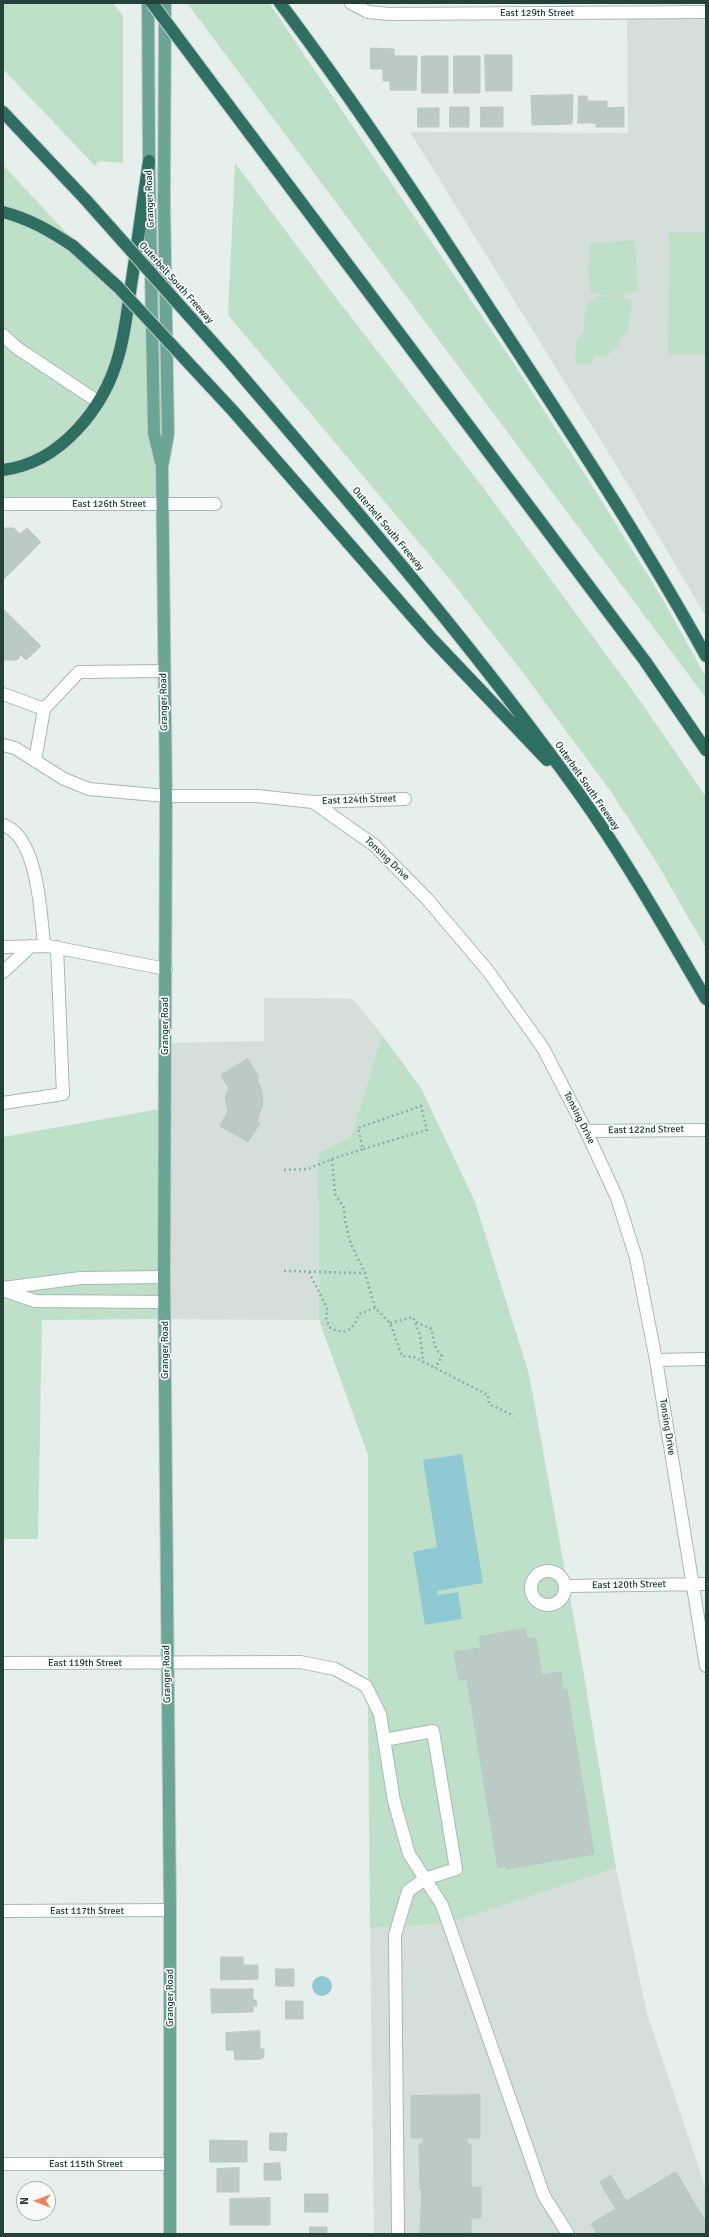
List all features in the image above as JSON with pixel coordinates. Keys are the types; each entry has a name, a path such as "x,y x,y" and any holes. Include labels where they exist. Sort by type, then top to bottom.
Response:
{"highway":[{"path":"152,3 645,661 706,750"},
{"path":"280,3 358,109 564,423 626,520 706,656"},
{"path":"285,3 309,42"},
{"name":"Outerbelt South Freeway","path":"3,112 85,199 231,363 419,585 496,682 578,793 659,918 706,999"},
{"path":"3,470 14,468 36,460 54,450 72,435 97,401 112,373 121,346 149,161"},
{"path":"3,212 22,217 43,226 73,246 118,287 234,412 432,639 578,793"}],"main road":[{"name":"Granger Road","path":"148,3 149,161 154,433 162,467 166,796 164,1302 170,1910 170,2234"},
{"name":"Granger Road","path":"162,467 168,434 164,202 165,3"}],"street":[{"name":"East 129th Street","path":"351,3 368,12 389,14 706,12"},
{"path":"3,335 17,348 97,401"},
{"name":"East 126th Street","path":"3,504 215,504"},
{"path":"34,761 44,709 79,672 164,671"},
{"path":"3,694 44,709"},
{"name":"Tonsing Drive","path":"3,744 15,748 64,779 89,789 166,796 256,796 313,802 374,845 427,899 488,971 543,1048 586,1131 617,1198 636,1258 656,1360 706,1666"},
{"name":"East 124th Street","path":"313,802 405,798"},
{"path":"3,825 16,834 28,851 37,885 44,946"},
{"path":"3,948 31,946 57,947 166,969"},
{"path":"3,972 31,946"},
{"path":"3,1103 63,1094 57,947"},
{"name":"East 122nd Street","path":"586,1131 706,1130"},
{"path":"3,1289 81,1278 164,1277"},
{"path":"3,1289 35,1300 164,1302"},
{"path":"656,1360 706,1359"},
{"name":"East 120th Street","path":"566,1586 706,1584"},
{"name":"East 119th Street","path":"3,1663 300,1662 335,1669 366,1686 380,1714 394,1801 409,1854 442,1905 544,2196 568,2234"},
{"path":"384,1740 433,1730 456,1869 425,1879 408,1891 395,1935 398,2234"},
{"name":"East 117th Street","path":"3,1911 170,1910"},
{"name":"East 115th Street","path":"3,2164 170,2164"}],"path":[{"path":"284,1170 308,1169 332,1159 427,1130 421,1106 358,1128 363,1149"},
{"path":"332,1159 335,1194 344,1208 345,1221 351,1244 365,1273 375,1308 390,1323 402,1356 414,1357 423,1361 488,1395 489,1404 514,1416"},
{"path":"284,1271 365,1273"},
{"path":"309,1272 327,1308 326,1318 329,1327 338,1331 345,1331 352,1328 359,1314 375,1308"},
{"path":"390,1323 413,1317 420,1335 423,1361"},
{"path":"415,1322 432,1329 433,1342 442,1356 435,1368"}],"shaded area":[{"path":"706,12 706,617 629,486 410,132 628,133 627,13"},
{"path":"264,998 353,999 382,1035 351,1137 318,1153 319,1320 164,1319 165,1043 264,1041"},
{"path":"616,1868 647,2014 706,2189 706,2234 374,2234 370,1928 448,1922"}],"green space":[{"path":"3,3 113,3 123,16 123,163 99,161 95,166 3,69"},
{"path":"187,3 269,3 509,356 593,487 659,593 706,677 706,698"},
{"path":"235,163 330,290 482,486 641,702 706,797 706,948 654,858 609,789 524,674 452,582 228,315"},
{"path":"3,165 169,343 163,504 3,504"},
{"path":"669,232 706,232 706,354 668,354"},
{"path":"635,240 638,290 620,296 632,300 628,331 621,339 618,346 605,357 596,355 591,363 577,365 575,358 576,346 579,336 583,334 586,306 595,297 614,296 591,293 588,270 590,243"},
{"path":"382,1035 421,1088 475,1202 529,1374 583,1669 616,1868 448,1923 370,1928 368,1455 319,1320 318,1153 351,1137"},
{"path":"165,1108 164,1319 42,1320 38,1539 3,1539 3,1137"}],"water":[{"path":"462,1454 483,1583 437,1591 438,1595 458,1592 462,1619 425,1625 413,1552 437,1547 423,1460"},
{"path":"322,1976 329,1979 332,1986 329,1993 322,1996 315,1993 312,1986 315,1979"}],"building":[{"path":"371,48 394,49 394,56 417,56 416,90 390,90 390,81 383,81 383,69 371,69"},
{"path":"485,55 512,55 512,91 486,91"},
{"path":"422,56 448,56 448,93 422,93"},
{"path":"454,56 480,56 480,93 454,93"},
{"path":"573,95 572,124 532,125 531,96"},
{"path":"579,96 587,96 587,101 607,101 607,108 624,107 624,127 596,127 596,123 578,123"},
{"path":"450,107 469,107 469,127 450,127"},
{"path":"481,107 503,107 503,127 481,127"},
{"path":"418,108 439,108 439,127 418,127"},
{"path":"3,528 14,528 20,534 27,528 41,542 3,580"},
{"path":"3,609 41,646 26,660 21,655 17,660 3,660"},
{"path":"248,1059 259,1078 257,1079 262,1092 263,1104 257,1121 260,1123 248,1142 220,1126 228,1111 225,1098 229,1089 221,1075"},
{"path":"525,1629 527,1639 536,1638 542,1675 561,1672 563,1690 567,1689 594,1854 506,1869 506,1866 498,1868 467,1679 459,1680 454,1652 481,1648 479,1637"},
{"path":"221,1957 243,1957 243,1965 258,1965 258,1979 221,1980"},
{"path":"276,1969 294,1969 294,1986 276,1986"},
{"path":"211,1989 253,1989 253,2000 256,2000 257,2006 253,2006 253,2012 212,2013"},
{"path":"286,2001 303,2001 303,2019 286,2019"},
{"path":"260,2031 260,2049 264,2049 264,2057 261,2059 235,2060 234,2050 226,2050 226,2033"},
{"path":"480,2095 480,2138 467,2138 467,2144 471,2144 471,2187 481,2187 481,2218 471,2218 471,2234 420,2234 422,2189 420,2189 419,2144 423,2144 423,2138 411,2138 411,2096"},
{"path":"270,2133 287,2133 286,2151 270,2150"},
{"path":"210,2140 247,2141 247,2162 210,2162"},
{"path":"280,2163 281,2180 264,2180 264,2164"},
{"path":"239,2168 239,2192 217,2192 217,2169"},
{"path":"676,2172 706,2222 706,2234 597,2234 591,2224 616,2209 600,2182 611,2175 626,2201"},
{"path":"305,2194 328,2194 328,2212 305,2212"},
{"path":"270,2198 270,2225 230,2225 230,2199"},
{"path":"310,2227 327,2227 327,2234 310,2234"}]}
